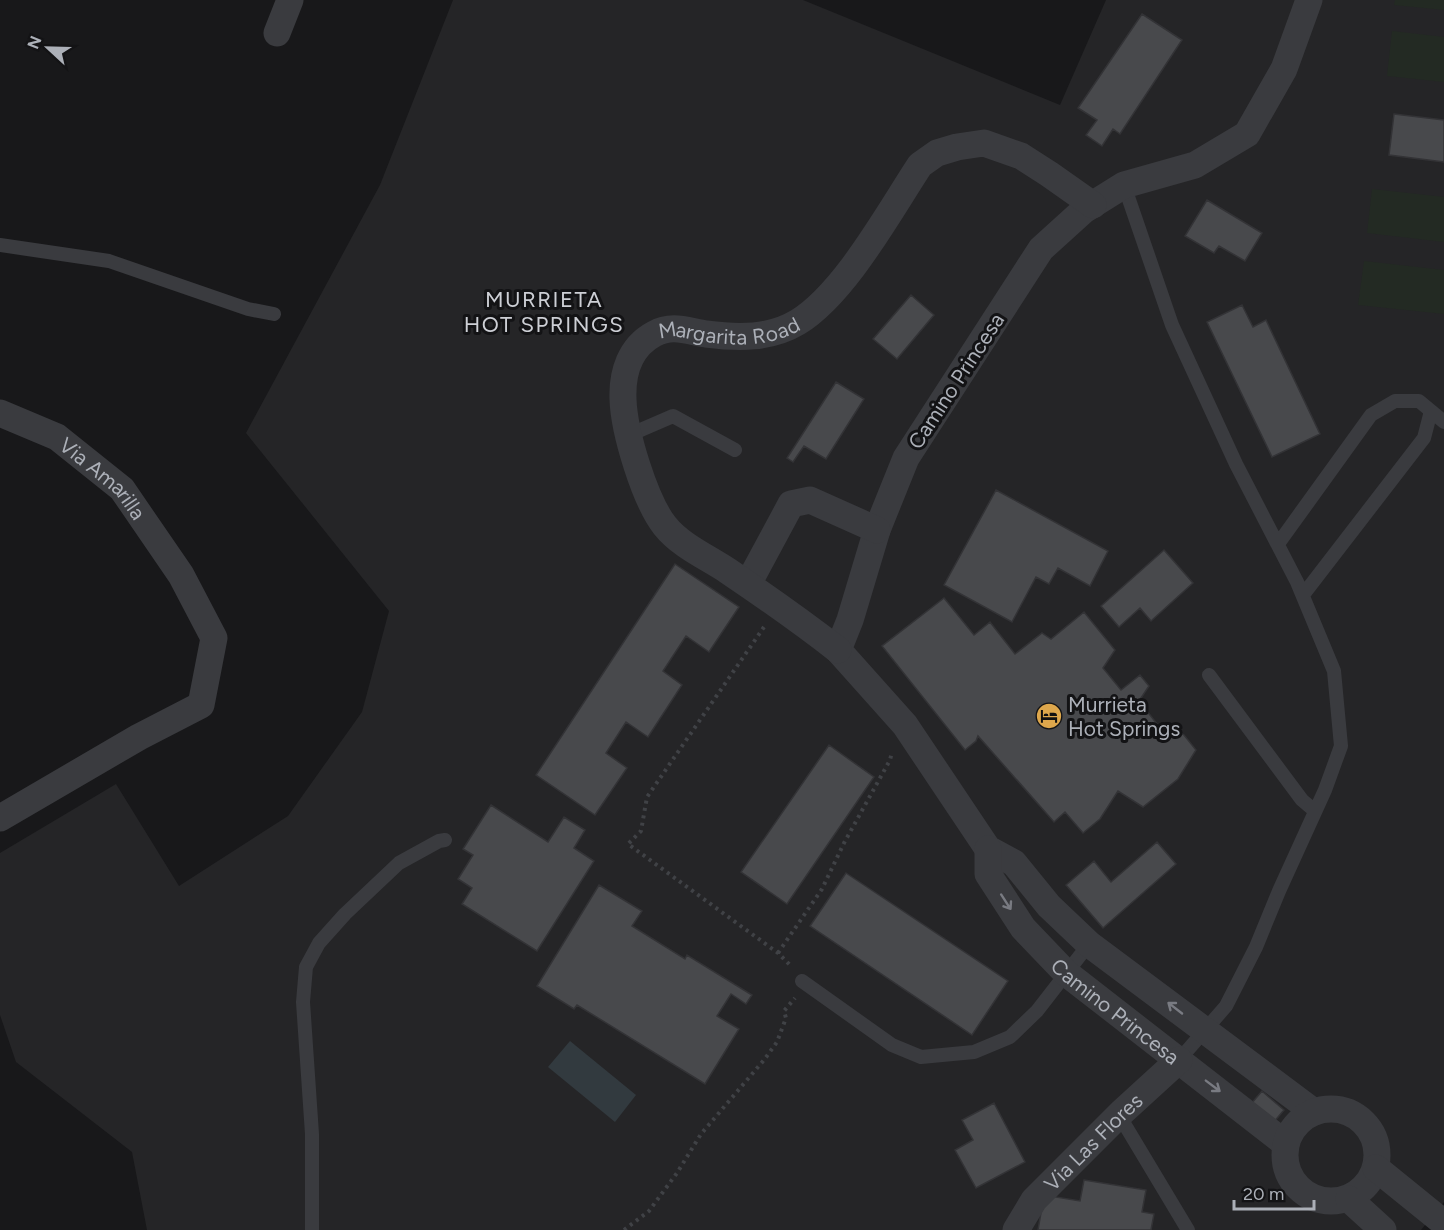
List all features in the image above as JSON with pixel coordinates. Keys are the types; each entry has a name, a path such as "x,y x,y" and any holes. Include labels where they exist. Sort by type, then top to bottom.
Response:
{"street":[{"path":"277,33 290,0"},
{"name":"Camino Princesa","path":"1309,0 1284,69 1247,134 1195,165 1125,185 1093,205 1041,249 906,458 877,530 850,620 838,650 905,725 988,849 1014,863 1048,906 1089,944 1314,1112"},
{"name":"Margarita Road","path":"838,650 748,584 685,545 666,527 649,501 624,418 622,385 630,358 640,342 656,332 672,327 706,334 747,337 776,333 799,321 837,288 920,165 936,153 984,143 1021,156 1093,205"},
{"name":"Via Amarilla","path":"0,413 57,437 122,489 181,575 214,638 201,705 138,737 0,818"},
{"path":"748,584 791,504 810,500 877,530"},
{"name":"Camino Princesa","path":"988,849 988,874 1023,928 1066,973 1286,1144"},
{"name":"Via Las Flores","path":"1016,1230 1034,1200 1119,1115 1179,1060"},
{"path":"1328,1109 1343,1110 1356,1116 1375,1138 1378,1153 1376,1168 1370,1181 1349,1199 1334,1202 1320,1201 1306,1195 1295,1185 1288,1173 1284,1158 1286,1144 1292,1130 1301,1119 1314,1112 1328,1109"},
{"path":"1376,1168 1444,1223"},
{"path":"1349,1199 1383,1230"}],"lane":[{"path":"1125,185 1172,325 1236,464 1303,595 1334,671 1341,746 1316,811 1256,947 1226,1006 1179,1060"},
{"path":"0,245 109,261 248,309 274,314"},
{"path":"1278,544 1371,415 1395,401 1419,401 1444,422"},
{"path":"1303,595 1424,438 1431,411"},
{"path":"629,435 673,416 735,450"},
{"path":"1209,675 1302,800 1316,811"},
{"path":"312,1230 312,1134 303,1002 306,967 319,943 345,914 399,863 445,840"},
{"path":"802,981 892,1045 921,1057 974,1053 1010,1037 1037,1011 1089,944"},
{"path":"1119,1115 1188,1230"}],"path":[{"path":"624,1230 649,1211 677,1173 701,1134 777,1042 786,1018 784,1011 796,998 802,981 790,964 778,953 628,844 641,831 647,797 766,624 770,626"},
{"path":"778,953 822,889 844,843 890,760 892,748"}],"shaded area":[{"name":"Murrieta Hot Springs","path":"453,0 803,0 1060,105 1106,0 1444,0 1444,1202 1421,1230 147,1230 132,1152 16,1062 0,1015 0,853 116,784 179,886 288,816 362,712 389,611 246,433 380,185"},
{"path":"1395,0 1444,0 1444,10 1394,5"},
{"path":"1392,31 1444,37 1444,82 1387,76"},
{"path":"1372,189 1444,197 1444,242 1367,233"},
{"path":"1364,261 1444,270 1444,314 1358,305"},
{"path":"570,1041 636,1095 615,1122 548,1067"}],"building":[{"path":"1142,14 1182,40 1120,134 1113,129 1102,146 1086,135 1097,120 1078,108"},
{"path":"1394,114 1444,120 1444,162 1389,155"},
{"path":"1207,200 1262,233 1245,261 1219,246 1214,253 1185,236"},
{"path":"911,295 934,315 897,359 873,339"},
{"path":"1242,305 1253,327 1266,320 1320,434 1272,457 1207,322"},
{"path":"836,382 864,399 826,459 804,446 793,462 787,458"},
{"path":"996,490 1108,551 1090,586 1058,568 1049,584 1036,577 1012,622 944,585"},
{"path":"1164,550 1193,583 1151,621 1140,608 1119,627 1101,606"},
{"path":"675,564 739,607 709,652 686,636 663,671 682,685 648,737 626,722 606,753 627,768 595,815 536,775"},
{"path":"944,598 974,635 990,622 1015,654 1042,633 1051,639 1084,612 1115,650 1103,668 1121,690 1140,675 1149,686 1139,701 1168,738 1178,731 1196,750 1178,779 1143,807 1118,791 1100,819 1083,833 1065,812 1054,822 978,736 976,741 965,750 882,646"},
{"path":"829,745 874,777 787,904 741,872"},
{"path":"491,805 548,842 564,817 585,830 574,848 594,861 537,951 462,904 472,888 458,879 473,855 463,849"},
{"path":"1157,842 1176,864 1103,928 1066,885 1094,861 1111,882"},
{"path":"846,873 1008,981 972,1035 810,926"},
{"path":"599,885 642,911 632,926 685,959 687,955 752,995 746,1004 731,994 717,1016 739,1029 705,1084 577,1005 574,1009 537,986"},
{"path":"1262,1091 1284,1110 1273,1123 1251,1104"},
{"path":"994,1103 1025,1162 976,1188 955,1150 973,1140 962,1120"},
{"path":"1084,1180 1146,1190 1142,1212 1154,1214 1151,1230 1038,1230 1044,1195 1080,1201"}],"place":[{"name":"Murrieta Hot Springs","path":"1049,716"}],"district":[{"name":"MURRIETA HOT SPRINGS","path":"544,312"}]}
